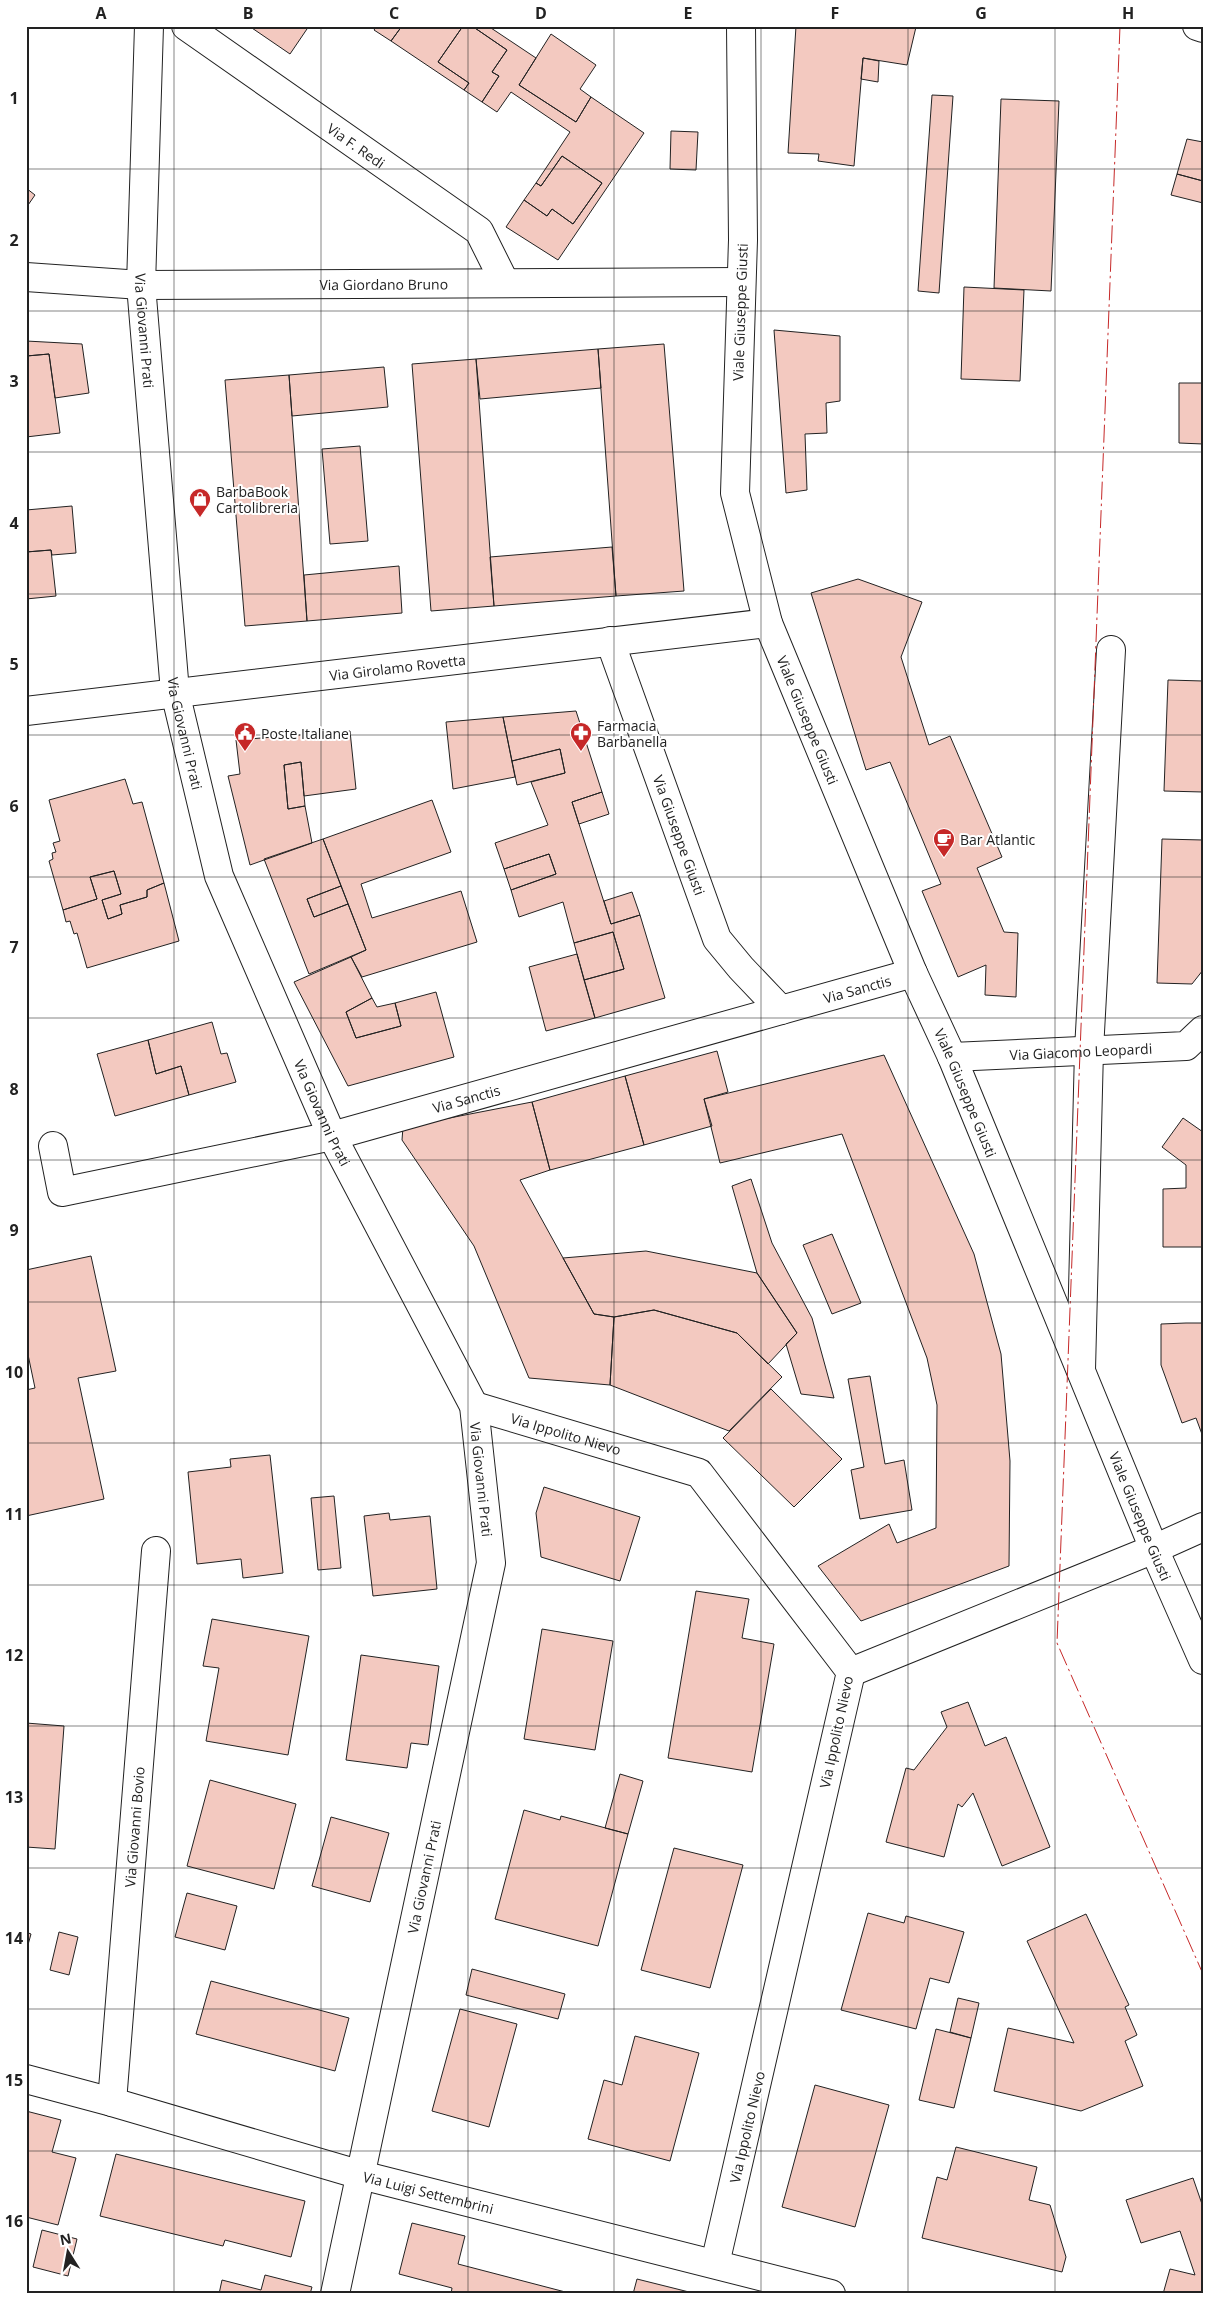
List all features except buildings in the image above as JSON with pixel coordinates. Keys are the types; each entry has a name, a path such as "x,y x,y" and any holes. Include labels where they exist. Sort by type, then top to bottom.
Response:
{"street":[{"name":"Via Giovanni Prati","path":"149,26 141,285 175,692 219,876 332,1136 474,1406 492,1563 334,2294"},
{"name":"Via F. Redi","path":"186,26 479,230 505,283"},
{"name":"Viale Giuseppe Giusti","path":"741,26 743,240 735,493 768,623 913,973 952,1057 1154,1549 1203,1660"},
{"path":"1197,26 1203,28"},
{"name":"Via Giordano Bruno","path":"26,277 141,285 741,282"},
{"name":"Via Girolamo Rovetta","path":"26,711 768,623"},
{"name":"Via Giuseppe Giusti","path":"610,641 717,939 740,968 781,1010"},
{"name":"Viale Giuseppe Giusti","path":"1081,1370 1089,1050 1111,650"},
{"name":"Via Sanctis","path":"53,1146 62,1192 332,1136 913,973"},
{"name":"Via Giacomo Leopardi","path":"952,1057 1186,1046 1203,1030"},
{"name":"Via Ippolito Nievo","path":"474,1406 699,1473 851,1672 715,2264"},
{"path":"851,1672 1154,1549 1203,1527"},
{"name":"Via Giovanni Bovio","path":"112,2102 156,1551"},
{"name":"Via Luigi Settembrini","path":"26,2079 112,2102 361,2175 831,2294"}],"power":[{"path":"1120,26 1057,1643 1203,1974"}],"place":[{"name":"BarbaBook Cartolibreria","path":"200,518"},
{"name":"Poste Italiane","path":"245,752"},
{"name":"Farmacia Barbanella","path":"581,752"},
{"name":"Bar Atlantic","path":"944,858"}]}
